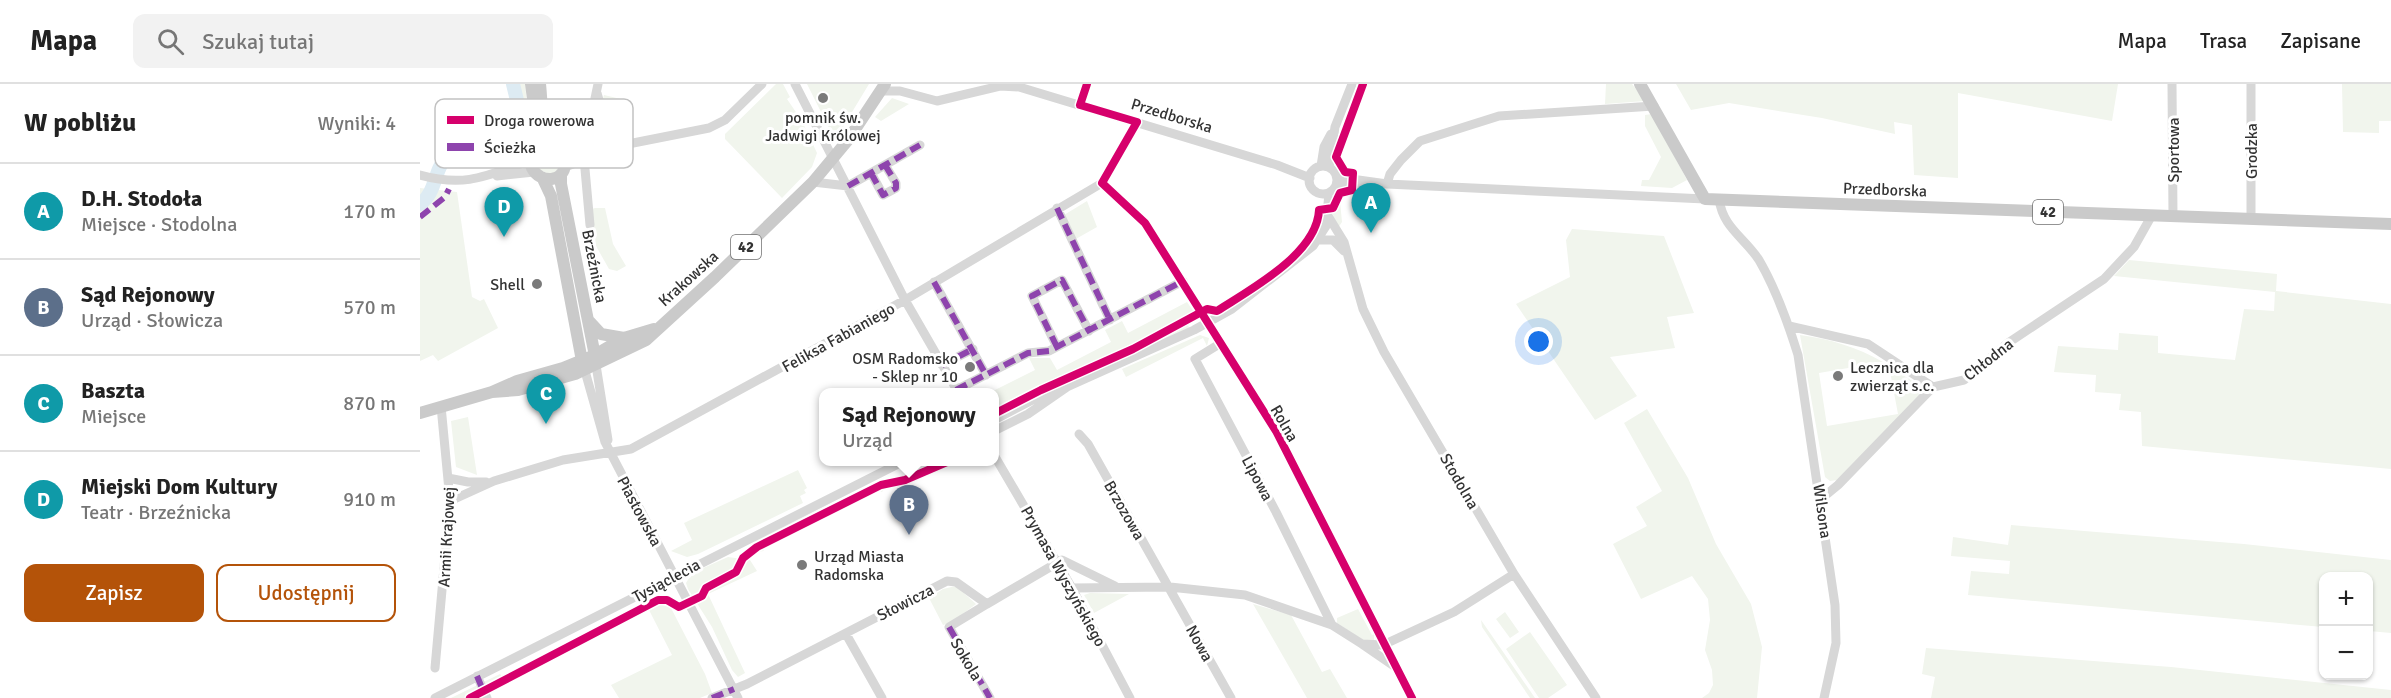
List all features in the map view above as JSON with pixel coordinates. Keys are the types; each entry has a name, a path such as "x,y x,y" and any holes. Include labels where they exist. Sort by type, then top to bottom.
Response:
{"main road":[{"name":"Brzeźnicka","path":"531,84 533,99"},
{"path":"540,84 542,99"},
{"path":"1640,84 1705,199"},
{"name":"42","path":"813,182 833,159 883,88"},
{"name":"Brzeźnicka","path":"537,168 551,196 583,366"},
{"path":"540,168 553,179 563,170"},
{"name":"Brzeźnicka","path":"563,170 561,184 596,360"},
{"name":"Krakowska","path":"420,413 492,392 518,390 646,340 656,328 686,304 813,182"},
{"name":"Przedborska","path":"1705,199 2391,224"},
{"path":"589,320 601,334 624,339"},
{"name":"Krakowska","path":"596,360 624,339 656,328"}],"street":[{"path":"633,145 701,131 717,125 762,84"},
{"path":"795,84 905,300 955,388"},
{"name":"Przedborska","path":"902,84 917,95"},
{"path":"1080,105 1088,84"},
{"path":"1324,193 1313,189 1327,140 1335,127 1352,84"},
{"name":"Sportowa","path":"2172,84 2173,216"},
{"name":"Grodzka","path":"2251,84 2251,219"},
{"name":"Przedborska","path":"883,88 937,101 1000,86 1011,87 1080,105 1277,165 1318,170"},
{"path":"1382,184 1412,146 1420,141 1477,122 1509,114 1654,106"},
{"path":"1102,183 1137,122"},
{"path":"813,182 848,186 920,145"},
{"path":"871,173 883,195 896,188 896,183 885,165"},
{"path":"420,175 442,181 459,182 522,168"},
{"path":"563,170 566,168"},
{"path":"585,168 590,225"},
{"path":"1317,240 1324,193 1337,181 1318,170"},
{"name":"Przedborska","path":"1337,181 1705,199"},
{"name":"Feliksa Fabianiego","path":"450,501 494,481 563,460 631,449 905,300 1102,183"},
{"name":"Rolna","path":"1102,183 1145,223 1276,431 1412,698"},
{"path":"999,417 1040,396 1062,390 1209,323 1281,273 1317,240 1328,216 1324,193"},
{"name":"Wilsona","path":"1719,199 1724,219 1758,259 1789,326 1798,355 1821,499 1837,630 1824,698"},
{"path":"1057,208 1110,320"},
{"name":"Chłodna","path":"1933,387 1964,380 2008,343 2104,279 2134,247 2152,215"},
{"name":"Stodolna","path":"1328,216 1341,236 1363,309 1384,352 1514,574 1596,698"},
{"path":"1317,240 1333,240 1345,253"},
{"path":"1057,347 1032,296 1062,280 1089,331"},
{"path":"962,388 1028,353 1049,351 1182,281"},
{"path":"934,282 986,375"},
{"path":"1789,326 1868,344 1933,387 1838,485 1821,499"},
{"name":"Lipowa","path":"1221,344 1195,359 1276,512 1332,625"},
{"path":"942,365 972,349"},
{"name":"Piastowska","path":"596,360 610,453"},
{"name":"Piastowska","path":"583,366 600,429 610,453 736,693"},
{"path":"999,428 1028,414 1062,390"},
{"name":"Armii Krajowej","path":"435,668 450,501 441,406"},
{"name":"Brzozowa","path":"1079,434 1088,444 1170,587"},
{"name":"Prymasa Wyszyńskiego","path":"999,464 1072,588 1131,698"},
{"name":"Tysiąclecia","path":"435,698 894,466"},
{"name":"Feliksa Fabianiego","path":"448,478 468,482 494,481"},
{"path":"987,603 1056,562 1071,563 1117,587"},
{"path":"1362,644 1383,645 1454,612 1514,574"},
{"name":"Słowicza","path":"712,698 736,693 946,581 956,582 987,603"},
{"path":"1072,588 1170,587 1245,595 1332,625 1395,667"},
{"name":"Nowa","path":"1170,587 1231,698"},
{"name":"Sokola","path":"987,603 949,627 990,698"},
{"path":"846,634 882,698"},
{"path":"477,676 487,698"}],"shaded area":[{"path":"509,84 525,84 527,99 512,99"},
{"path":"776,84 783,84 790,97 787,99 802,121 817,153 812,167 782,198 725,139 725,134"},
{"path":"807,84 869,84 843,127 832,134"},
{"path":"1606,84 1632,84 1645,101 1605,104"},
{"path":"1676,84 2118,84 2112,121 1958,93 1958,178 1914,175 1912,125 1894,122 1895,134 1822,118 1729,103 1691,110"},
{"path":"2342,84 2391,84 2391,121 2379,121 2379,133 2343,132"},
{"path":"604,95 621,99 603,99"},
{"path":"892,98 909,104 881,121 875,117"},
{"path":"1652,114 1687,180 1672,188 1641,186 1642,180 1649,180 1661,157 1645,126 1645,115"},
{"path":"538,168 558,168 551,175"},
{"path":"1344,187 1339,191 1342,222 1338,228 1331,204 1334,194"},
{"path":"420,188 457,192 472,297 480,301 484,299 498,328 438,361 433,355 420,361"},
{"path":"1087,201 1097,227 1074,240 1064,215"},
{"path":"605,208 613,244 626,266 617,271 609,269 596,246 592,209"},
{"path":"1572,229 1664,236 1694,313 1667,317 1675,348 1610,357 1637,396 1595,420 1516,304 1570,277 1566,240"},
{"path":"2129,260 2277,274 2276,291 2391,304 2391,469 2142,446 2141,412 2119,410 2121,394 2095,392 2096,375 2054,372 2058,346 2118,350 2119,333 2158,336 2158,353 2235,360 2244,309 2274,311 2275,292 2114,276"},
{"path":"1187,302 1194,312 1193,320 1188,325 1189,328 999,413 999,388 1035,370 1029,358 1050,358 1057,370 1111,342 1105,330 1122,321 1128,333"},
{"path":"1200,335 1209,338 1207,346 1203,338 1126,377 1122,369"},
{"path":"1800,335 1843,344 1883,362 1819,373 1827,426 1898,414 1889,366 1923,388 1921,395 1837,480 1830,481 1825,477"},
{"path":"1647,409 1688,478 1716,544 1751,604 1762,647 1757,698 1702,698 1709,693 1713,685 1712,670 1705,650 1710,620 1708,599 1692,576 1641,599 1613,544 1647,526 1636,507 1662,491 1624,423"},
{"path":"468,417 477,475 456,467 451,421"},
{"path":"798,470 807,488 804,490 806,493 800,496 803,503 698,554 687,557 671,551 692,540 684,523"},
{"path":"880,480 886,486 882,492 876,489 760,547 764,551 756,552 753,548 755,541"},
{"path":"2011,525 2244,544 2391,560 2391,633 2373,631 2373,572 2319,572 2319,627 1968,595 1971,571 2009,574 2010,561 1951,556 1953,537 2008,545"},
{"path":"728,557 750,560 757,571 708,594 745,673 738,677 732,670 712,627 686,583 692,573"},
{"path":"956,586 976,604 952,622 943,625 929,598 943,589"},
{"path":"1090,593 1129,594 1094,613 1084,595"},
{"path":"660,604 671,608 705,674 712,693 700,698 619,698 611,685 672,655 649,610"},
{"path":"1253,604 1291,615 1322,672 1330,669 1347,698 1307,698"},
{"path":"1358,609 1372,635 1374,634 1374,640 1363,640 1337,623 1337,618"},
{"path":"1505,612 1519,632 1510,638 1496,619"},
{"path":"1481,620 1535,698 1530,698 1482,627"},
{"path":"1530,632 1567,685 1548,698 1539,698 1506,649"},
{"path":"1926,648 2171,667 2391,690 2391,698 1931,698 1935,677 1922,674"},
{"path":"500,674 503,678 465,698 451,698"}],"waterway":[{"path":"513,84 517,99"},
{"path":"420,204 430,193 440,168"}],"marked path":[{"path":"848,186 920,145"},
{"path":"871,173 883,195 896,188 896,183 885,165"},
{"path":"420,217 445,197 449,189"},
{"path":"1057,208 1110,320"},
{"path":"1057,347 1032,296 1062,280 1089,331"},
{"path":"960,388 1028,353 1049,351 1183,281"},
{"path":"934,282 986,375"},
{"path":"942,365 973,349"},
{"path":"949,627 990,698"},
{"path":"477,676 485,695"},
{"path":"712,698 734,689"}],"cycle path":[{"path":"1087,84 1080,105 1137,122 1102,183 1145,223 1276,431 1412,698"},
{"path":"999,411 1133,349 1207,309 1217,311 1280,269 1307,241 1315,226 1319,210 1333,208 1340,193 1352,190 1353,173 1345,172 1336,157 1363,84"},
{"path":"470,698 658,600 667,600 679,607 702,596 706,588 736,572 743,558 757,547 881,485 905,480 938,466"}],"place":[{"name":"pomnik św. Jadwigi Królowej","path":"823,98"},
{"name":"D.H. Stodoła","path":"1371,233"},
{"name":"Miejski Dom Kultury","path":"504,237"},
{"name":"Shell","path":"537,284"},
{"name":"OSM Radomsko - Sklep nr 10","path":"970,367"},
{"name":"Lecznica dla zwierząt s.c.","path":"1838,376"},
{"name":"Baszta","path":"546,424"},
{"name":"Sąd Rejonowy","path":"909,535"},
{"name":"Urząd Miasta Radomska","path":"802,565"}]}
